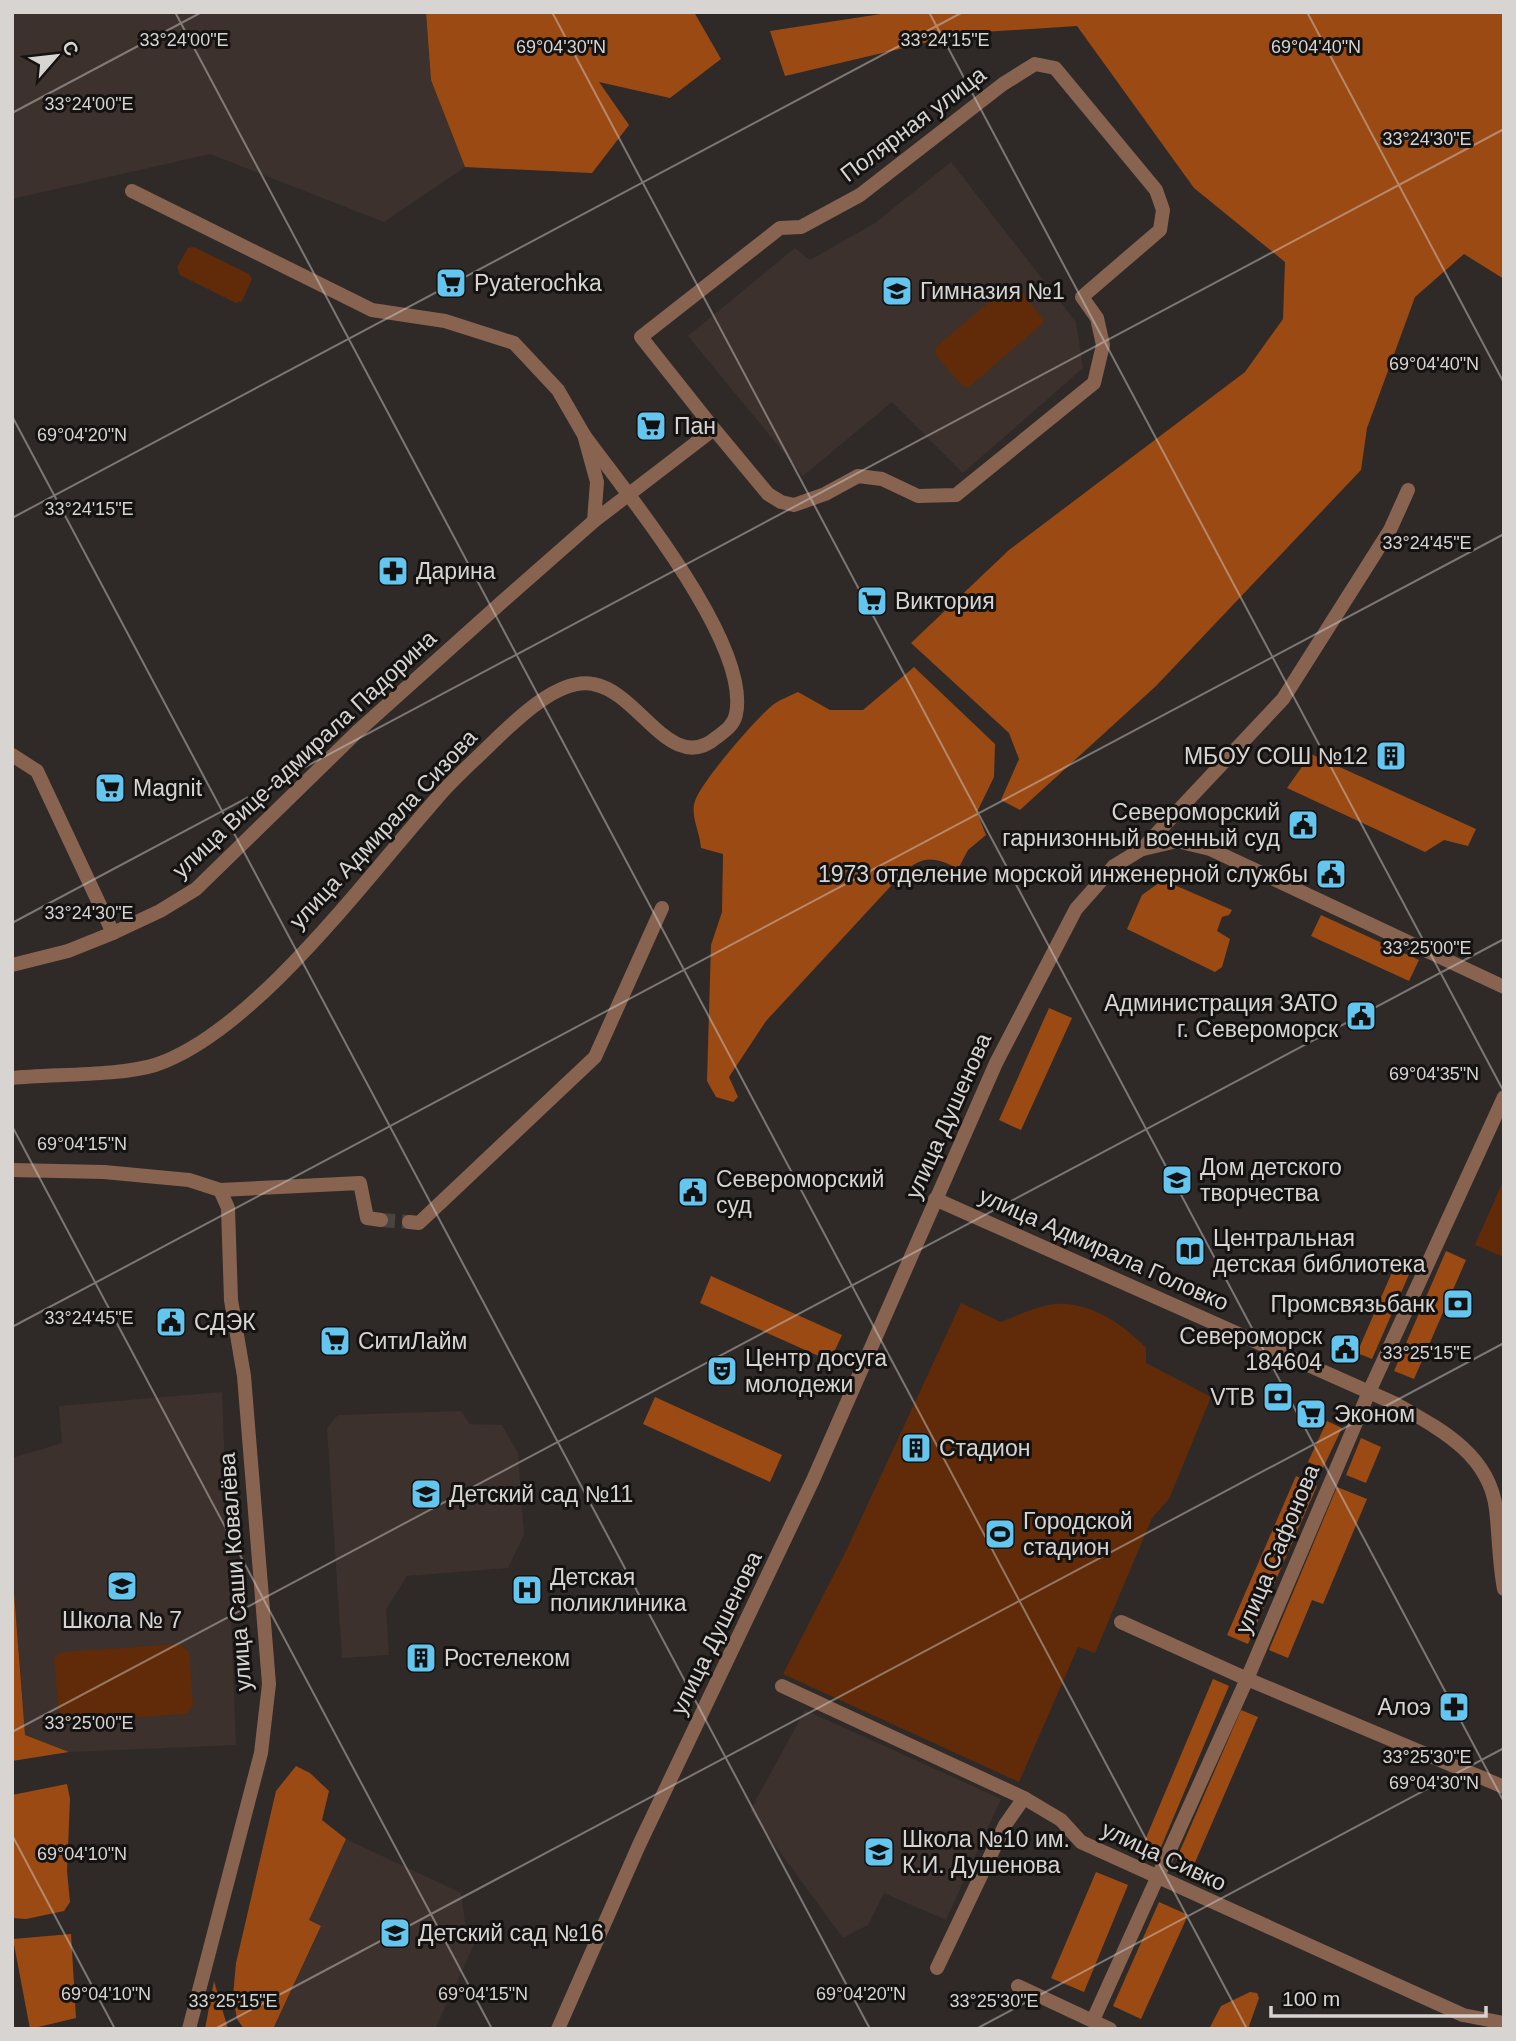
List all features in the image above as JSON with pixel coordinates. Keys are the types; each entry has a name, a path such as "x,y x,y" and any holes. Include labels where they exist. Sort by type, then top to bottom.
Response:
{"street":[{"name":"Полярная улица","path":"1035,64 1055,68 1156,190 1163,210 1160,230 1082,297 1097,318 1103,345 1094,383 956,495 918,496 882,479 858,476 825,494 794,505 781,502 768,494 714,429 641,337 780,228 801,227 860,195 1025,69 1035,64"},
{"path":"132,191 372,310 445,321 514,343 558,390 584,435 597,482 594,522"},
{"path":"594,522 714,429"},
{"name":"улица Адмирала Сизова","path":"12,1077 154,1066 181,1054 224,1024 269,987 388,858 438,797 518,719 547,697 570,686 591,683 621,694 667,741 687,748 709,744 730,726 737,713 726,649 714,623 629,495 584,435"},
{"name":"улица Душенова","path":"558,2029 639,1845 807,1493 996,1063 1061,935 1087,893 1114,866 1142,849 1283,699 1390,530 1408,490"},
{"name":"улица Вице-адмирала Падорина","path":"12,965 68,951 113,933 160,911 196,888 358,732 594,522"},
{"path":"12,755 37,771 113,933"},
{"path":"1142,849 1177,841 1210,849 1504,987"},
{"path":"409,1223 419,1223 595,1056 662,908"},
{"name":"улица Сафонова","path":"1093,2020 1247,1679 1369,1392 1504,1097"},
{"path":"12,1170 104,1172 189,1180 220,1190 360,1183 367,1218 381,1220"},
{"name":"улица Саши Ковалёва","path":"189,2029 261,1753 269,1684 244,1376 231,1300 228,1208 220,1190"},
{"name":"улица Адмирала Головко","path":"935,1199 1369,1392"},
{"path":"1369,1392 1443,1431 1474,1457 1483,1471 1496,1505 1504,1589"},
{"path":"1121,1622 1247,1679 1504,1787"},
{"name":"улица Сивко","path":"782,1686 1024,1798 1061,1820 1081,1842 1463,2015 1504,2027"},
{"path":"937,1968 1005,1825 1024,1798"},
{"path":"1018,1986 1110,2029"}],"shaded area":[{"path":"12,12 426,12 431,80 465,167 384,222 210,154 12,199"},
{"path":"426,12 694,12 721,59 670,98 599,82 629,125 592,173 465,167 431,80"},
{"path":"894,12 1504,12 1504,279 1464,254 1415,297 1367,428 1361,470 1156,686 1020,810 1001,800 1019,759 1009,733 911,643 1009,550 1245,372 1283,319 1285,262 1194,188 1077,26 967,33 785,76 770,31"},
{"name":"Гимназия №1","path":"951,162 1076,322 1083,368 963,473 892,402 803,476 688,336 795,248 810,260 875,223"},
{"path":"194,247 249,274 252,279 242,301 236,303 180,275 177,267 188,248"},
{"path":"1009,285 1017,286 1043,319 1042,324 969,387 962,386 935,354 936,347"},
{"path":"914,667 995,744 994,777 977,812 986,835 968,850 958,869 929,860 916,863 902,874 766,1021 729,1077 738,1097 733,1102 716,1097 707,1081 711,945 722,912 723,854 701,848 694,812 699,792 730,750 777,702 798,692 830,710 863,710"},
{"path":"1311,754 1476,829 1468,846 1444,840 1425,852 1287,788"},
{"path":"1163,880 1232,910 1229,915 1222,917 1217,931 1230,939 1222,967 1215,972 1127,929 1142,895"},
{"path":"1321,915 1419,960 1409,981 1311,936"},
{"path":"1049,1008 1072,1018 1021,1130 999,1120"},
{"path":"1504,1179 1504,1257 1475,1245"},
{"path":"1446,1251 1466,1260 1414,1379 1394,1371"},
{"path":"1399,1256 1414,1263 1372,1359 1357,1353"},
{"path":"711,1276 842,1335 830,1361 700,1303"},
{"name":"Городской стадион","path":"961,1303 1001,1322 1048,1305 1076,1305 1089,1309 1126,1330 1146,1348 1146,1363 1211,1397 1169,1499 1152,1518 1095,1653 1078,1647 1019,1782 783,1674 847,1549"},
{"name":"Школа № 7","path":"222,1392 236,1745 69,1752 25,1735 12,1567 12,1458 62,1443 59,1406"},
{"path":"655,1397 782,1455 770,1482 643,1424"},
{"name":"Детский сад №11","path":"461,1411 470,1424 502,1425 518,1453 524,1535 508,1568 407,1576 386,1609 389,1655 342,1658 327,1428 338,1415"},
{"path":"1327,1421 1342,1428 1323,1468 1308,1462"},
{"path":"1361,1438 1381,1447 1366,1483 1346,1475"},
{"path":"1296,1476 1317,1486 1248,1644 1227,1635"},
{"path":"1337,1487 1367,1499 1323,1604 1312,1600 1288,1658 1269,1650"},
{"path":"12,1567 25,1735 69,1752 12,1761"},
{"path":"180,1644 189,1652 193,1706 186,1714 65,1722 59,1716 54,1658 62,1652"},
{"path":"1213,1679 1229,1686 1156,1859 1140,1852"},
{"name":"Школа №10 им. К.И. Душенова","path":"805,1710 1001,1799 946,1920 884,1893 868,1925 843,1938 750,1811"},
{"path":"1241,1710 1258,1717 1193,1867 1176,1860"},
{"path":"296,1766 310,1773 329,1791 322,1820 346,1839 309,1920 321,1926 273,2029 244,2029 237,2019 233,1996 236,1963 276,1791"},
{"path":"67,1784 70,1799 67,1871 70,1902 64,1911 26,1919 12,1918 12,1795"},
{"name":"Детский сад №16","path":"346,1839 461,1893 466,1930 478,1936 435,2029 273,2029 321,1927 308,1920"},
{"path":"1096,1872 1128,1885 1084,1992 1051,1978"},
{"path":"1159,1902 1188,1915 1141,2019 1113,2006"},
{"path":"71,1934 76,2018 30,2029 13,1939"},
{"path":"214,1981 228,2029 205,2029"},
{"path":"1250,1992 1257,1993 1259,1998 1248,2029 1209,2029 1221,2006"}],"tunnel":[{"path":"381,1220 409,1222"}],"place":[{"name":"Pyaterochka","path":"451,283"},
{"name":"Гимназия №1","path":"897,291"},
{"name":"Пан","path":"651,426"},
{"name":"Дарина","path":"393,571"},
{"name":"Виктория","path":"872,601"},
{"name":"МБОУ СОШ №12","path":"1391,756"},
{"name":"Magnit","path":"110,788"},
{"name":"Североморский гарнизонный военный суд","path":"1303,825"},
{"name":"1973 отделение морской инженерной службы","path":"1331,874"},
{"name":"Администрация ЗАТО г. Североморск","path":"1361,1016"},
{"name":"Дом детского творчества","path":"1177,1180"},
{"name":"Североморский суд","path":"693,1192"},
{"name":"Центральная детская библиотека","path":"1190,1251"},
{"name":"Промсвязьбанк","path":"1458,1304"},
{"name":"СДЭК","path":"171,1322"},
{"name":"СитиЛайм","path":"335,1341"},
{"name":"Североморск 184604","path":"1345,1349"},
{"name":"Центр досуга молодежи","path":"722,1371"},
{"name":"VTB","path":"1278,1397"},
{"name":"Эконом","path":"1311,1414"},
{"name":"Стадион","path":"916,1448"},
{"name":"Детский сад №11","path":"426,1494"},
{"name":"Городской стадион","path":"1000,1534"},
{"name":"Школа № 7","path":"122,1586"},
{"name":"Детская поликлиника","path":"527,1590"},
{"name":"Ростелеком","path":"421,1658"},
{"name":"Алоэ","path":"1454,1707"},
{"name":"Школа №10 им. К.И. Душенова","path":"879,1852"},
{"name":"Детский сад №16","path":"395,1933"}]}
